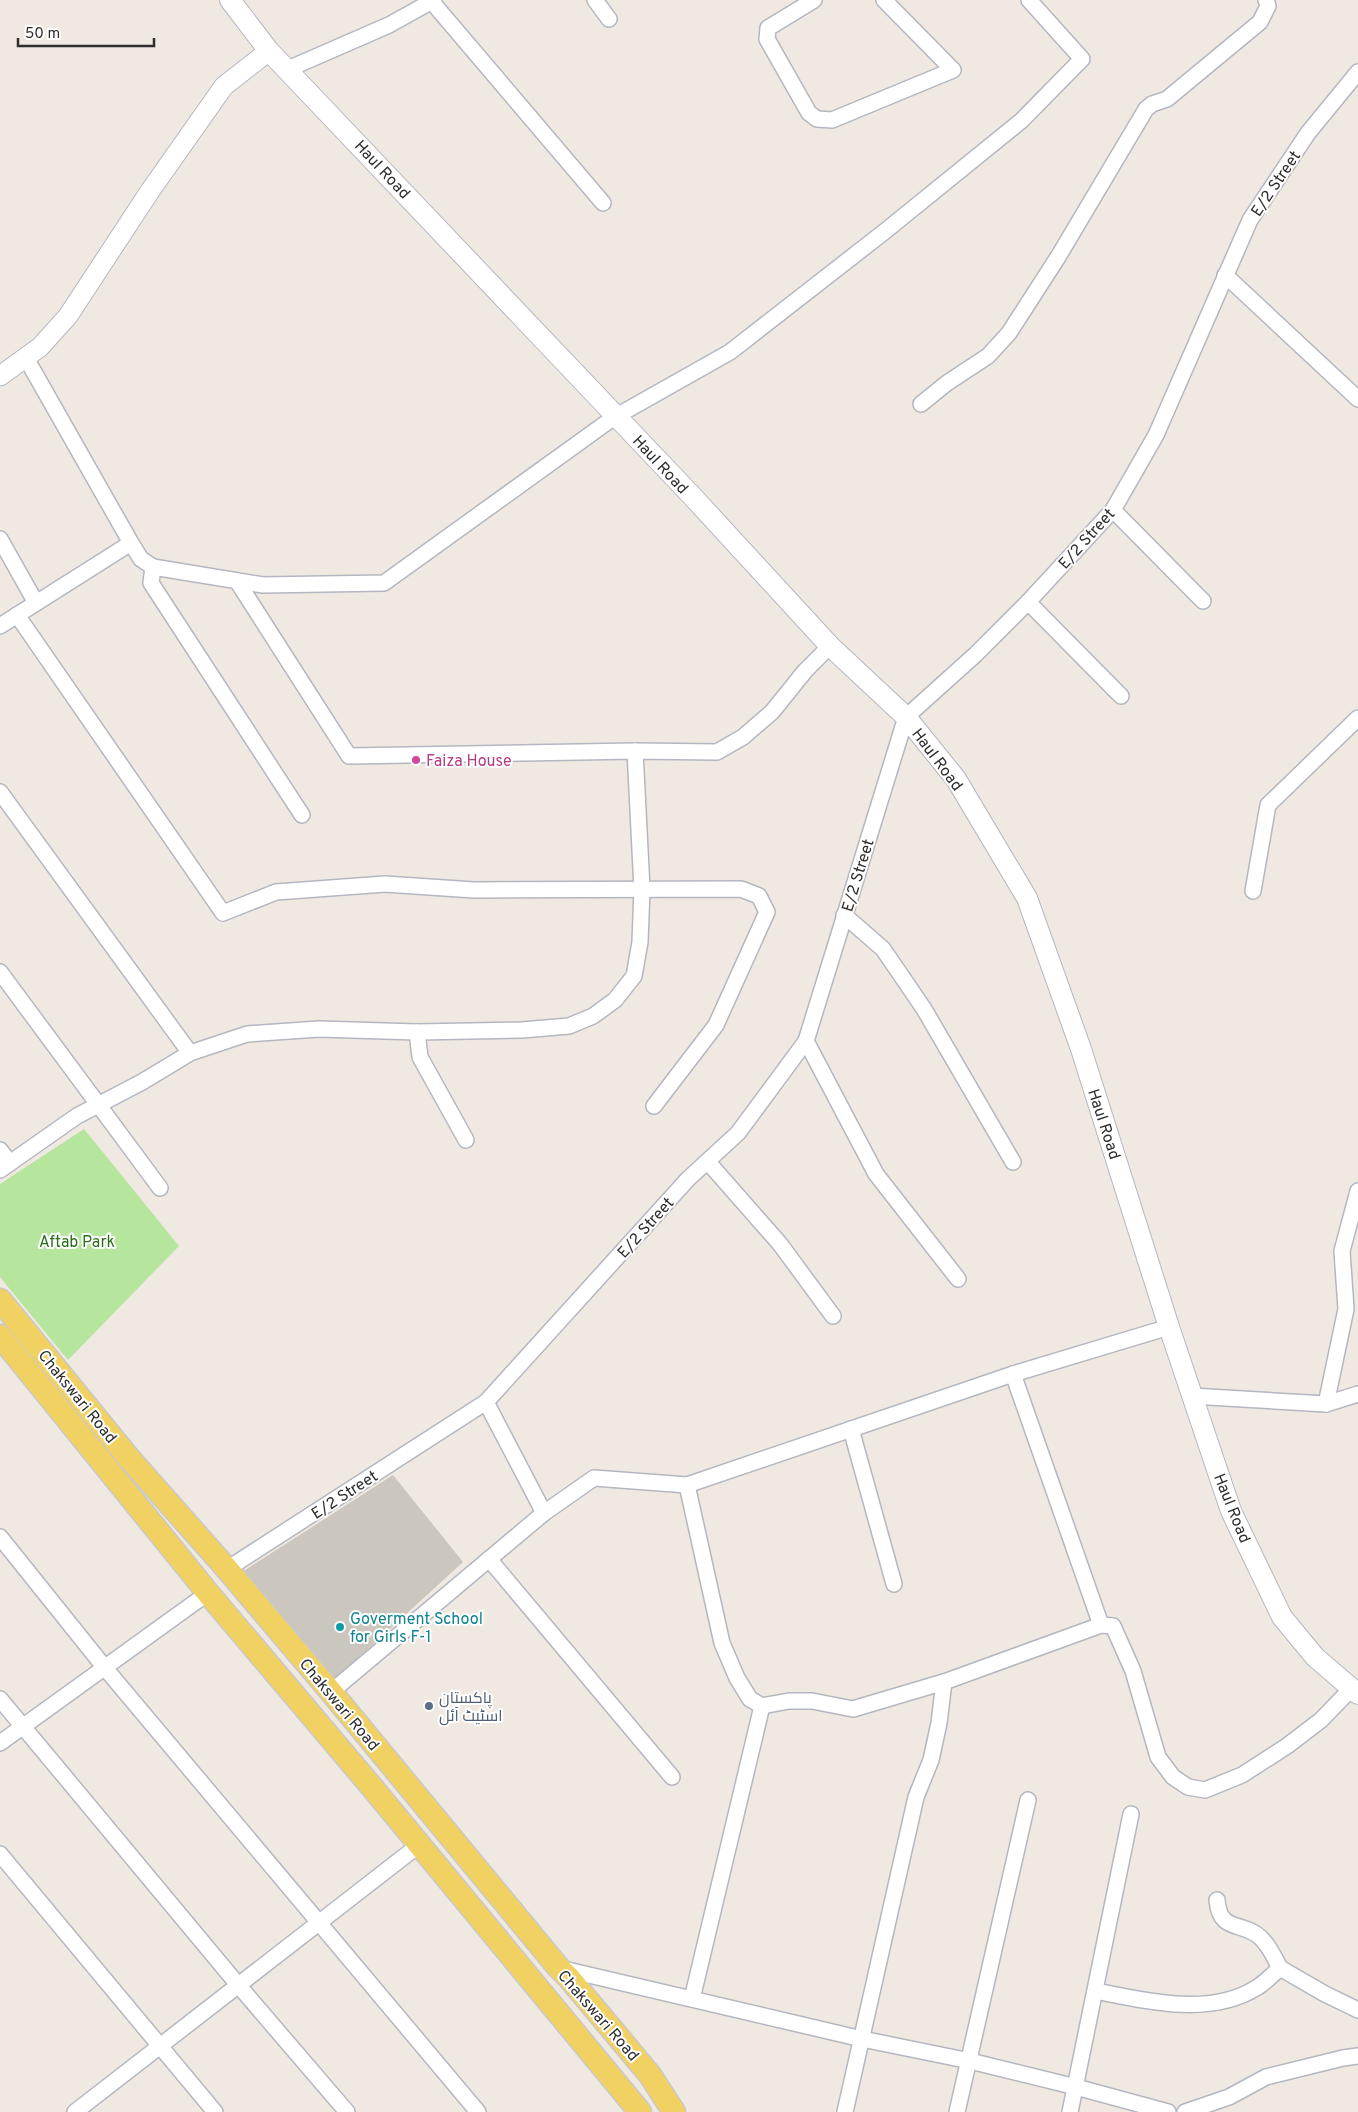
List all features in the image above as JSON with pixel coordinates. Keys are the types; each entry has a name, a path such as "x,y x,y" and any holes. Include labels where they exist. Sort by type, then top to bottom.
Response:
{"main road":[{"name":"Haul Road","path":"230,0 269,51 288,68 830,646 906,717 956,779 1027,898 1080,1048 1169,1327 1231,1511 1282,1617 1315,1657 1354,1692"},
{"name":"Chakswari Road","path":"0,1300 128,1457 228,1569 650,2075 674,2112"},
{"name":"Chakswari Road","path":"0,1336 208,1594 419,1845 635,2110"}],"street":[{"path":"595,0 609,19"},
{"path":"814,0 768,28 767,39 809,113 818,119 832,120 953,70 884,0"},
{"path":"26,358 141,559 153,566 263,585 384,583 616,416 730,352 884,232 1021,121 1082,59 1029,0"},
{"path":"921,404 947,383 988,356 1009,333 1146,109 1152,104 1167,99 1260,22 1268,6 1266,0"},
{"path":"288,68 389,25 433,1 603,203"},
{"path":"0,376 40,347 68,316 150,191 224,86 269,51"},
{"name":"E/2 Street","path":"228,1569 486,1402 688,1179 738,1133 806,1041 906,717 975,655 1028,602 1113,510 1156,435 1250,220 1308,133 1358,72"},
{"path":"1225,275 1358,399"},
{"path":"1113,510 1203,601"},
{"path":"0,539 36,603"},
{"path":"0,626 131,542"},
{"path":"153,566 151,583 302,815"},
{"path":"237,581 349,756 634,751 717,752 743,737 772,712 805,672 830,646"},
{"path":"1028,602 1121,696"},
{"path":"17,615 223,913 276,892 385,884 474,890 741,889 759,896 767,912 716,1025 654,1106"},
{"path":"1253,892 1268,805 1358,718"},
{"path":"0,1150 5,1167 78,1116 142,1082 190,1053 247,1034 319,1029 417,1032 522,1030 569,1026 593,1016 615,1000 634,976 640,942 642,889 634,751"},
{"path":"0,792 190,1053"},
{"path":"844,915 882,949 924,1009 1013,1162"},
{"path":"0,972 160,1188"},
{"path":"417,1032 420,1056 466,1140"},
{"path":"806,1041 876,1174 958,1279"},
{"path":"708,1162 780,1244 833,1316"},
{"path":"1326,1404 1346,1309 1342,1251 1358,1191"},
{"path":"330,1692 544,1512 594,1478 687,1485 1013,1374 1169,1327"},
{"path":"1013,1374 1101,1625"},
{"path":"1192,1396 1326,1404 1358,1394"},
{"path":"486,1402 544,1512"},
{"path":"851,1429 894,1584"},
{"path":"687,1485 722,1643 737,1678 750,1699 762,1706 789,1701 812,1701 853,1709 944,1682 1101,1625 1113,1626 1133,1671 1158,1757 1173,1777 1188,1787 1205,1790 1242,1776 1287,1746 1354,1692"},
{"path":"0,1537 105,1668 478,2112"},
{"path":"490,1559 672,1777"},
{"path":"0,1743 208,1594"},
{"path":"845,2112 916,1797 931,1760 939,1723 944,1682"},
{"path":"0,1699 239,1986 347,2112"},
{"path":"692,1999 762,1706"},
{"path":"957,2112 1028,1800"},
{"path":"1070,2112 1132,1814"},
{"path":"75,2112 419,1845"},
{"path":"0,1854 215,2112"},
{"path":"1217,1900 1218,1913 1224,1921 1260,1937 1280,1968 1325,1994 1358,2010"},
{"path":"558,1967 862,2039 970,2061 1168,2112"},
{"path":"1096,1991 1165,2004 1222,2002 1256,1988 1280,1968"},
{"path":"1184,2112 1229,2097 1266,2077 1358,2056"}],"green space":[{"name":"Aftab Park","path":"84,1129 179,1246 68,1360 0,1277 0,1184"}],"building":[{"name":"Goverment School for Girls F-1","path":"393,1475 463,1562 332,1682 242,1572"}],"place":[{"name":"Faiza House","path":"416,760"},
{"name":"Goverment School for Girls F-1","path":"340,1627"},
{"name":"پاکستان اسٹیٹ آئل","path":"429,1706"}]}
